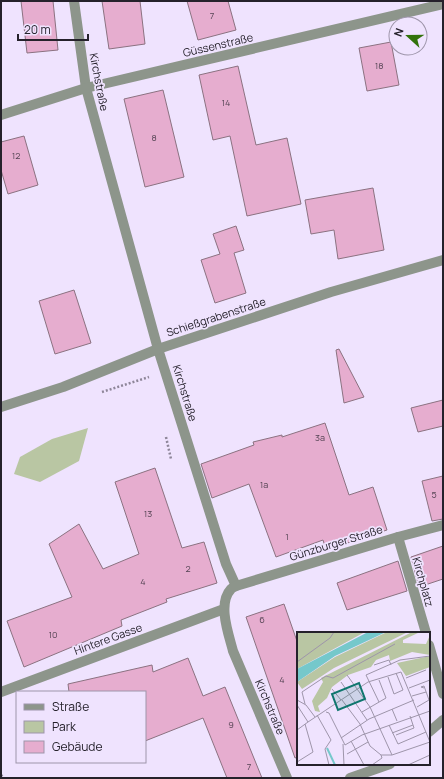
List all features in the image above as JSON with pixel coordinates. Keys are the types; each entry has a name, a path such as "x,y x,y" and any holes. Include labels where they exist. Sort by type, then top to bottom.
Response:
{"street":[{"name":"Kirchstraße","path":"74,1 86,88 158,349 226,564 236,586 231,589 226,598 224,609 228,630 234,651 287,778"},
{"name":"Güssenstraße","path":"1,115 86,88 443,4"},
{"name":"Schießgrabenstraße","path":"1,407 63,387 158,349 331,292 443,260"},
{"name":"Günzburger Straße","path":"236,586 398,537 443,525"},
{"name":"Kirchplatz","path":"398,537 426,632"},
{"name":"Hintere Gasse","path":"1,692 224,609"},
{"path":"430,648 443,694"},
{"path":"430,731 443,720"},
{"path":"350,778 387,765"}],"path":[{"path":"95,394 153,376"},
{"path":"166,436 171,459"},
{"path":"1,775 4,778"}],"green space":[{"path":"88,428 79,461 40,482 14,474 20,457 52,439"}],"building":[{"path":"21,1 53,1 58,50 27,53"},
{"path":"102,1 140,1 145,44 109,49"},
{"path":"187,1 228,1 236,30 198,40"},
{"path":"388,43 388,56 394,56 399,85 367,91 359,48"},
{"path":"238,66 256,145 287,138 301,204 247,216 230,136 213,140 199,75"},
{"path":"163,90 184,177 145,187 124,99"},
{"path":"24,136 38,185 8,194 1,170 1,142"},
{"path":"373,188 384,250 338,259 334,230 311,234 305,200"},
{"path":"236,226 244,250 234,253 246,293 215,303 201,260 220,254 213,234"},
{"path":"74,290 91,343 55,354 39,301"},
{"path":"339,349 364,397 344,403 336,350"},
{"path":"443,400 443,426 418,432 411,408"},
{"path":"325,423 349,495 373,487 387,530 326,550 323,540 276,557 249,484 212,498 201,464 254,445 253,442 282,435 282,437"},
{"path":"155,468 182,548 204,542 217,583 166,599 167,602 121,620 122,626 24,667 7,621 72,597 49,544 79,524 103,569 139,554 115,482"},
{"path":"443,476 443,519 432,521 422,481"},
{"path":"443,546 443,579 419,587 411,557"},
{"path":"398,561 407,591 347,610 337,583"},
{"path":"284,604 297,641 297,757 295,758 246,617"},
{"path":"188,658 203,696 225,687 262,778 227,778 203,718 146,741 146,691 69,691 68,684 152,665 153,672"}]}
